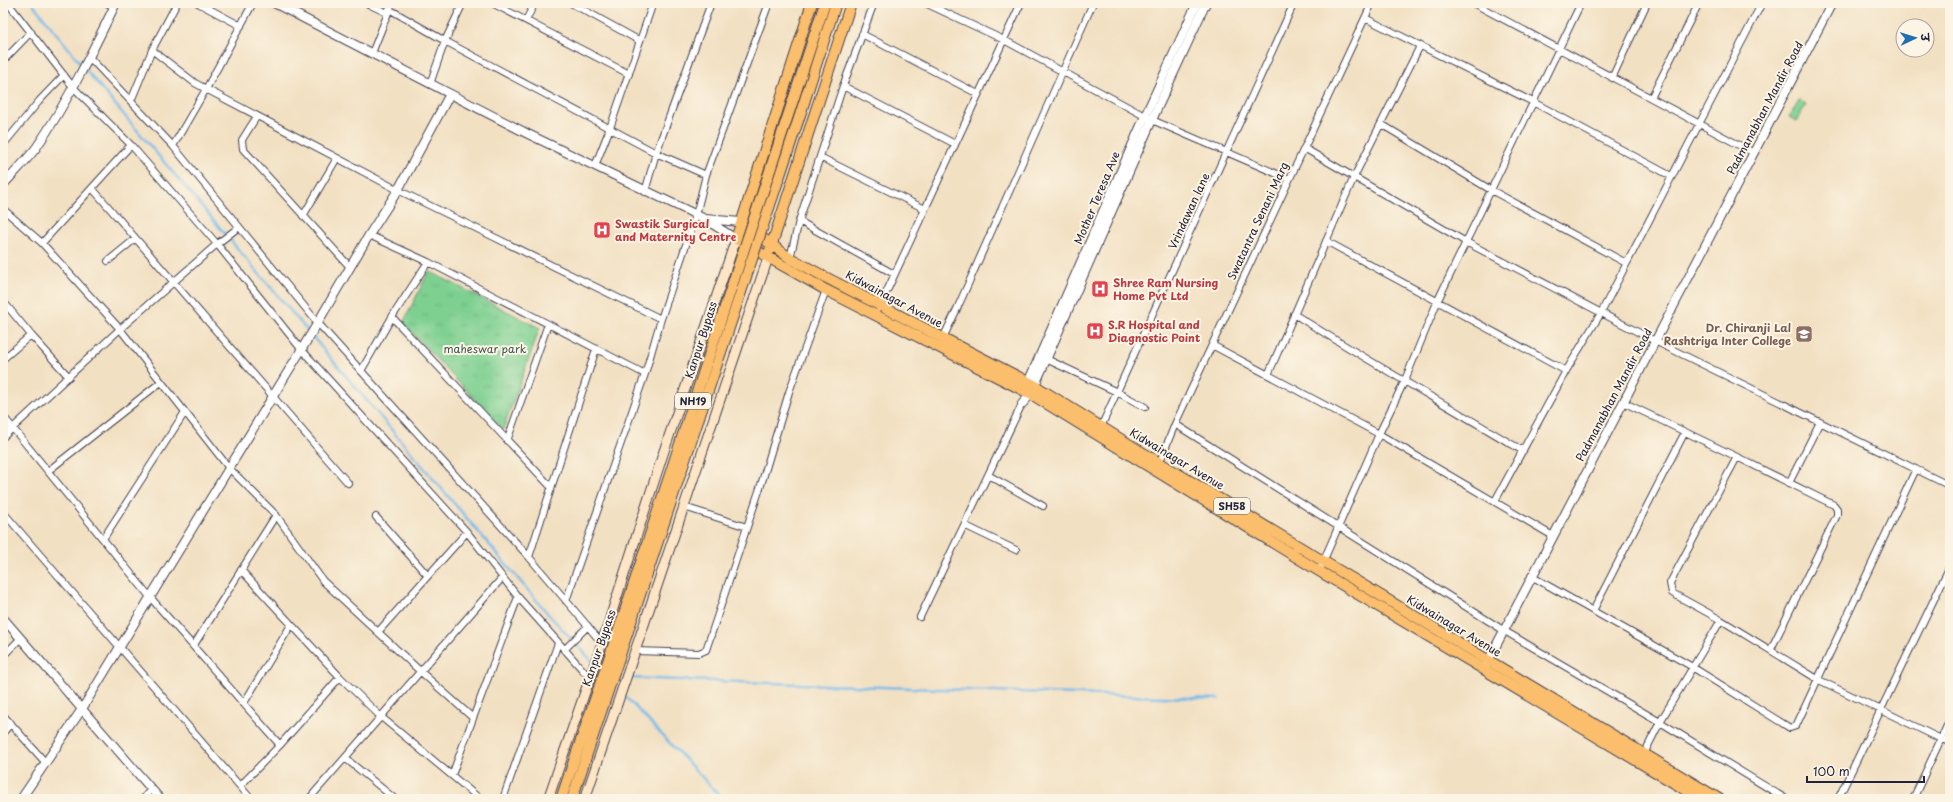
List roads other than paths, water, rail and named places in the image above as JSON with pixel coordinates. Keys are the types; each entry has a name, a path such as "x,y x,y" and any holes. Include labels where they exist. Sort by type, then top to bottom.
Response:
{"main road":[{"path":"548,799 601,646 661,461 736,239 812,3"},
{"name":"Kanpur Bypass","path":"561,799 620,626 825,3"},
{"name":"Kanpur Bypass","path":"572,799 836,3"},
{"path":"585,799 768,258 851,3"},
{"name":"Kidwainagar Avenue","path":"741,222 790,258 943,338 1029,388 1158,467 1319,572 1484,670 1719,799"},
{"name":"Kidwainagar Avenue","path":"736,239 826,290 875,315 1029,388 1102,427 1158,467 1325,561 1489,660 1642,758 1701,799"}],"street":[{"path":"8,3 64,75 131,145 219,242 302,347 467,532 502,578 564,650 591,673"},
{"path":"3,185 35,149 74,86 115,5 107,3"},
{"path":"131,101 152,50 178,3"},
{"path":"198,3 241,26"},
{"path":"172,146 254,3"},
{"path":"274,3 528,134 699,217 736,239"},
{"path":"366,3 390,8 445,41 656,153 706,175"},
{"path":"430,84 445,41 463,3"},
{"path":"492,3 628,74"},
{"path":"526,20 535,3"},
{"path":"571,3 640,41"},
{"path":"595,166 610,128 653,3"},
{"path":"645,192 656,153 711,3"},
{"path":"566,601 644,374 660,319 699,217 706,175 769,3"},
{"path":"790,258 799,221 843,86 874,3"},
{"path":"875,315 1021,3"},
{"path":"943,338 1093,3"},
{"path":"920,616 1022,404 1197,3"},
{"path":"1148,118 1206,3"},
{"name":"Vrindawan lane","path":"1102,427 1294,3"},
{"name":"Swatantra Senani Marg","path":"1158,467 1175,424 1372,3"},
{"path":"1474,3 1754,153"},
{"path":"1319,572 1340,527 1379,434 1405,380 1438,300 1581,3"},
{"path":"1612,78 1647,3"},
{"path":"1651,98 1699,3"},
{"path":"1495,501 1566,371 1601,313 1698,123 1762,3"},
{"name":"Padmanabhan Mandir Road","path":"1484,670 1531,576 1832,3"},
{"path":"928,4 1004,40 1148,118 1289,179"},
{"path":"372,53 390,8"},
{"path":"1365,18 1533,102 1671,176"},
{"path":"3,62 31,32"},
{"path":"862,34 978,94"},
{"path":"1268,375 1354,177 1420,46"},
{"path":"152,50 195,83 206,89 398,190 660,319"},
{"path":"88,60 131,101 172,146 237,229 316,325 361,371 529,557 588,626 601,646"},
{"path":"3,145 40,100 64,75"},
{"path":"843,86 955,144"},
{"path":"21,799 82,709 229,468 369,235 398,190 450,94"},
{"path":"257,116 242,140 241,145 246,153 350,267"},
{"path":"1381,124 1491,190 1626,263"},
{"path":"42,243 131,145"},
{"path":"1304,148 1466,242 1601,313 1950,486"},
{"path":"820,157 924,209"},
{"path":"303,216 337,158"},
{"path":"92,188 348,482"},
{"path":"3,208 42,243 120,329 229,468 276,515 323,581 421,672 474,718"},
{"path":"699,217 741,222"},
{"path":"799,221 894,274"},
{"path":"3,437 120,329 219,242 237,229"},
{"path":"369,235 428,262 644,374"},
{"path":"108,261 135,239"},
{"path":"1326,242 1438,300 1566,371"},
{"path":"361,371 392,317 428,262"},
{"path":"635,651 699,653 706,650 747,527 789,392 826,290"},
{"path":"3,301 68,377"},
{"path":"1294,314 1380,368 1405,380 1523,450"},
{"path":"392,317 551,487"},
{"path":"507,441 548,324"},
{"path":"3,359 31,335"},
{"path":"1212,345 1379,434 1553,536"},
{"path":"529,557 596,349"},
{"path":"1043,357 1145,407"},
{"path":"48,471 161,382"},
{"path":"1623,402 1834,505 1838,512 1771,649"},
{"path":"103,539 185,412"},
{"path":"3,416 150,597 194,644 280,745"},
{"path":"1789,483 1820,422"},
{"path":"1175,424 1503,630 1660,722 1786,799"},
{"path":"1594,611 1685,432"},
{"path":"1737,457 1670,583 1672,593 1771,649 1819,680 1950,742"},
{"path":"1531,576 1693,667 1788,729 1796,726 1819,680 1916,469"},
{"path":"988,475 1043,506"},
{"path":"684,507 747,527"},
{"path":"3,512 251,799"},
{"path":"194,644 276,515"},
{"path":"376,517 428,576"},
{"path":"964,525 1016,550"},
{"path":"378,632 467,532"},
{"path":"1838,799 1950,566"},
{"path":"241,570 340,678 380,716 480,799"},
{"path":"308,799 502,578"},
{"path":"452,775 518,597"},
{"path":"3,618 160,799"},
{"path":"1642,758 1660,722 1721,620"},
{"path":"244,703 291,625"},
{"path":"564,650 588,626"},
{"path":"3,656 21,638"},
{"path":"503,799 558,643"},
{"path":"240,786 280,745 340,678"},
{"path":"3,715 46,763"},
{"path":"1913,799 1950,719"},
{"path":"3,733 11,723"},
{"path":"345,758 395,799"},
{"path":"143,799 151,789"},
{"path":"384,799 386,792"}],"waterway":[{"path":"32,3 82,65"},
{"path":"85,69 549,615 593,662"},
{"path":"628,678 1219,699"},
{"path":"622,693 723,799"}],"place":[{"name":"Swastik Surgical and Maternity Centre","path":"602,230"},
{"name":"Shree Ram Nursing Home Pvt Ltd","path":"1100,289"},
{"name":"S.R Hospital and Diagnostic Point","path":"1095,331"},
{"name":"Dr. Chiranji Lal Rashtriya Inter College","path":"1804,334"}],"park label":[{"name":"maheswar park","path":"485,349"}]}
